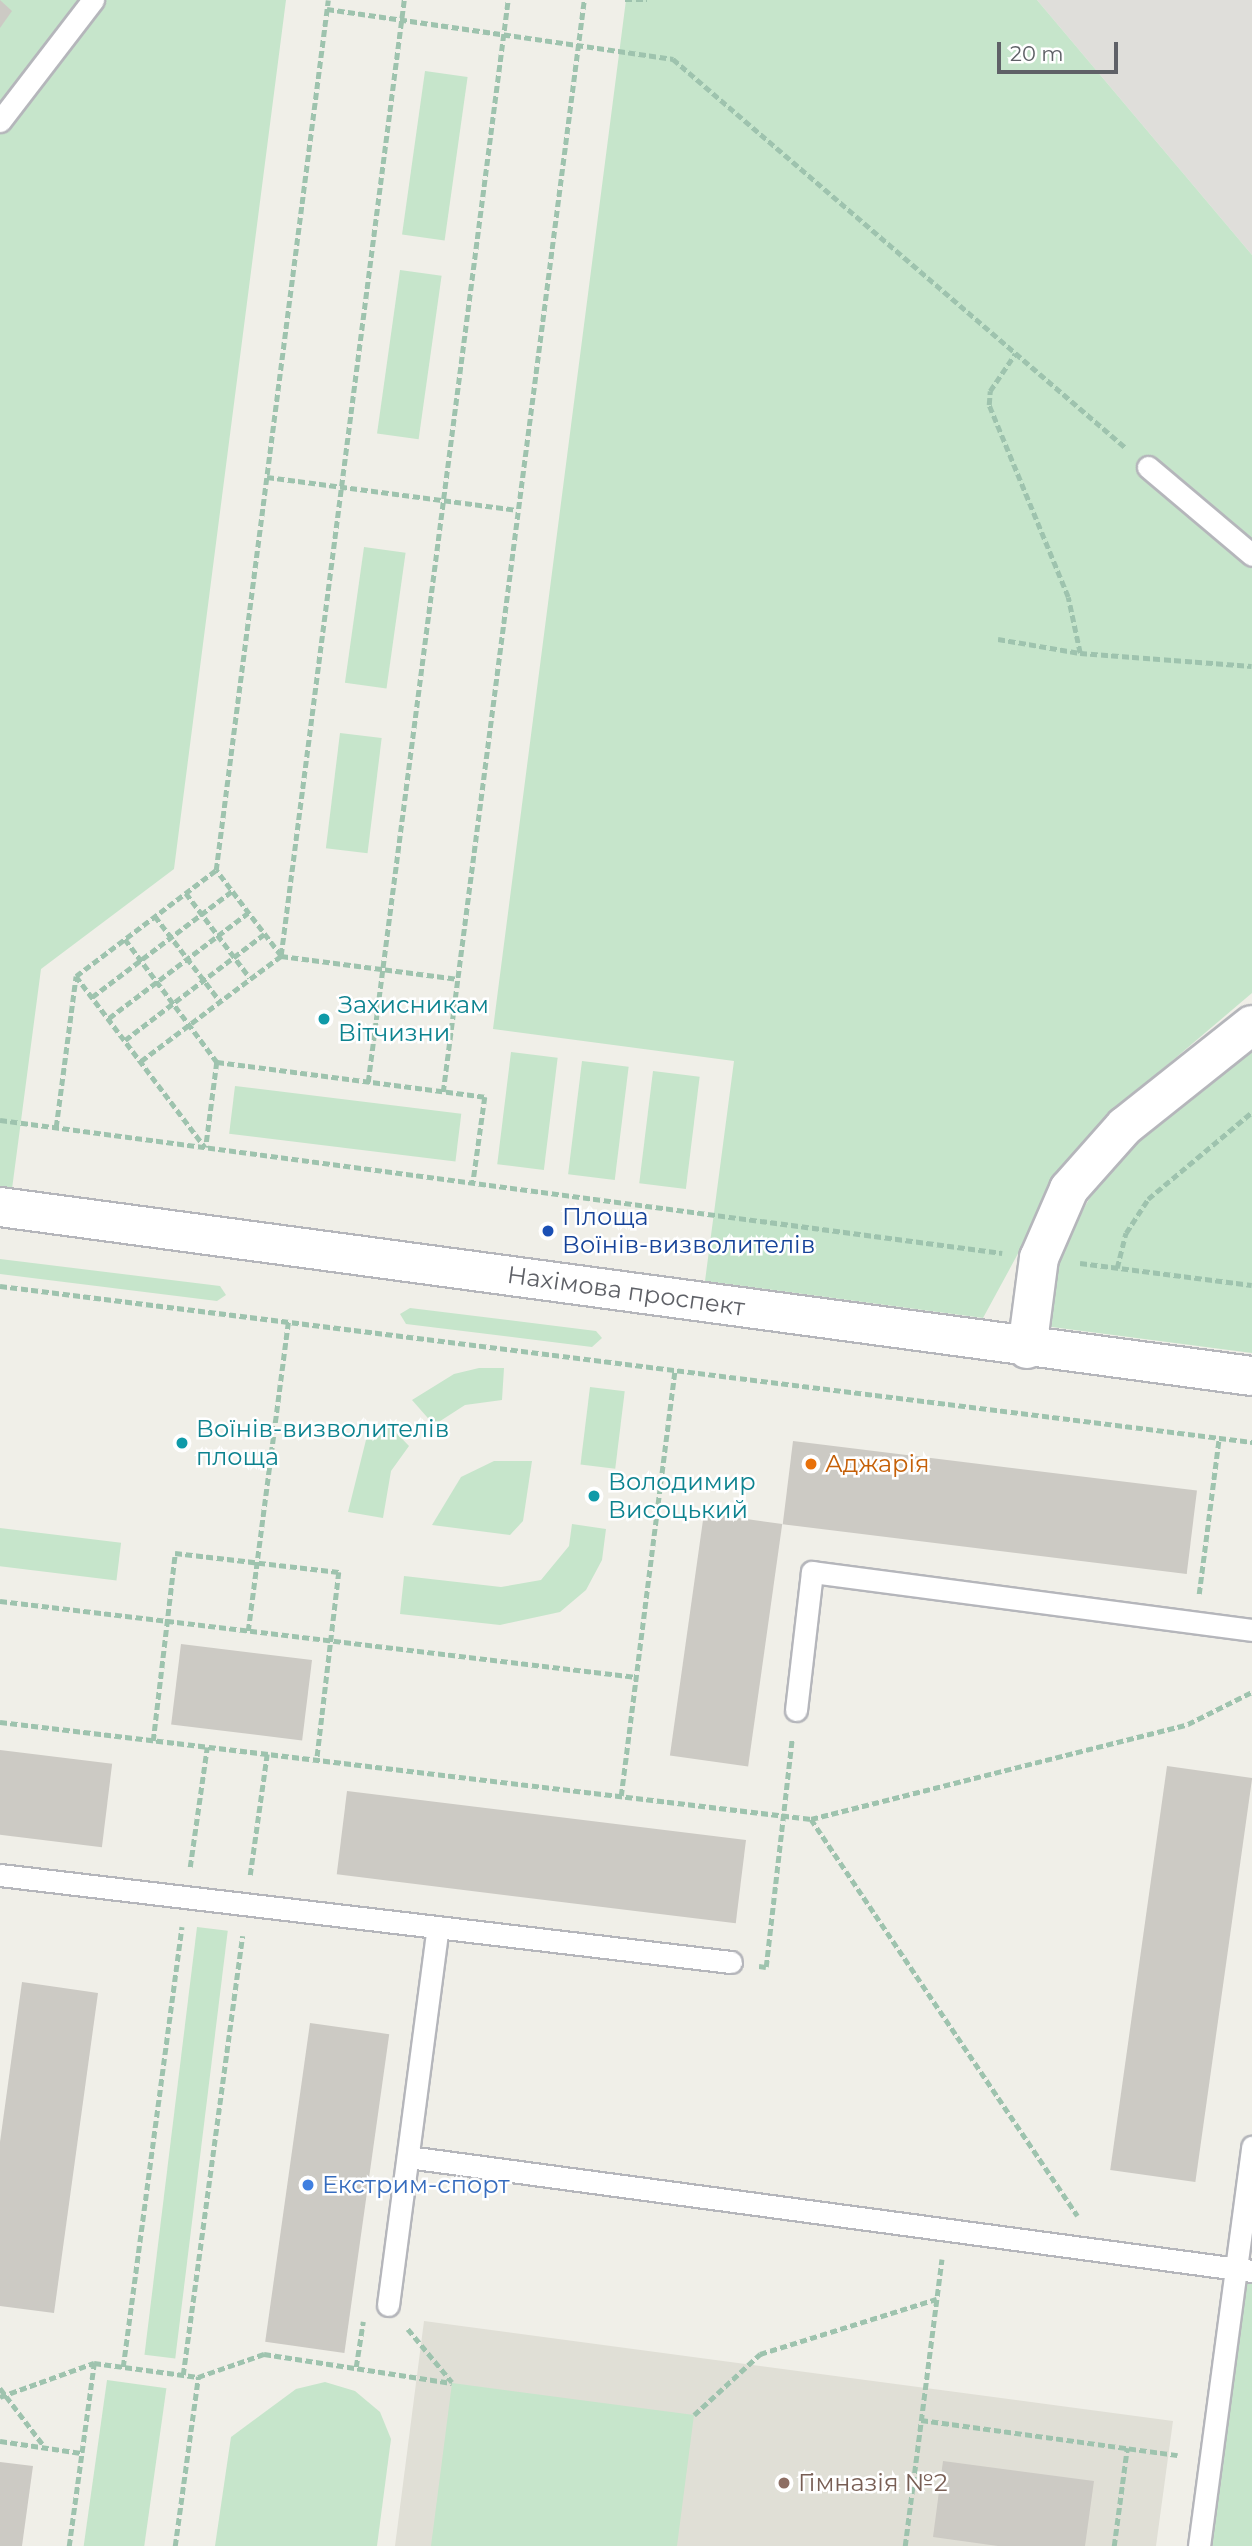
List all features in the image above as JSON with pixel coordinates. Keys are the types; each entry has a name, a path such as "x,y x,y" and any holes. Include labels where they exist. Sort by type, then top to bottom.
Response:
{"main road":[{"path":"1027,1349 1039,1258 1069,1189 1095,1153 1252,1025"},
{"name":"Нахімова проспект","path":"0,1207 1027,1349 1252,1377"}],"lane":[{"path":"0,121 93,0"},
{"path":"1148,467 1252,555"},
{"path":"796,1710 812,1572 1252,1630"},
{"path":"0,1875 731,1962"},
{"path":"388,2305 438,1927"},
{"path":"1199,2546 1244,2270 1252,2147"},
{"path":"408,2157 1244,2270"}],"path":[{"path":"281,956 216,870 328,0"},
{"path":"281,956 404,0"},
{"path":"368,1082 508,0"},
{"path":"443,1091 584,0"},
{"path":"625,0 647,0"},
{"path":"327,9 673,59 1148,467"},
{"path":"1015,354 990,391 989,405 1068,597 1080,653"},
{"path":"267,477 517,510"},
{"path":"998,639 1080,653 1252,666"},
{"path":"56,1128 76,976 216,870"},
{"path":"92,997 232,891"},
{"path":"186,893 250,978"},
{"path":"109,1018 248,913"},
{"path":"155,916 220,1001"},
{"path":"125,1040 264,934"},
{"path":"125,939 217,1062 206,1147"},
{"path":"141,1061 281,956 457,979"},
{"path":"76,976 206,1147"},
{"path":"217,1062 485,1097 473,1183"},
{"path":"1117,1268 1126,1233 1148,1199 1252,1112"},
{"path":"0,1120 1252,1285"},
{"path":"0,1286 1252,1442"},
{"path":"248,1631 288,1322"},
{"path":"621,1796 675,1369"},
{"path":"1196,1622 1219,1438"},
{"path":"153,1741 175,1553 257,1562 339,1572 317,1760"},
{"path":"0,1601 636,1677"},
{"path":"0,1722 811,1819 1188,1724 1252,1692"},
{"path":"766,1967 796,1710"},
{"path":"123,2367 206,1747"},
{"path":"183,2375 267,1754"},
{"path":"811,1819 1102,2251"},
{"path":"905,2546 946,2230"},
{"path":"694,2415 760,2354 937,2299"},
{"path":"3,2396 94,2362 198,2377 264,2354 452,2383 388,2305"},
{"path":"356,2367 364,2315"},
{"path":"69,2546 94,2362"},
{"path":"175,2546 198,2377"},
{"path":"0,2388 3,2396 45,2448"},
{"path":"921,2420 1178,2455"},
{"path":"0,2441 81,2453"},
{"path":"1114,2546 1127,2448"}],"shaded area":[{"path":"1037,0 1252,0 1252,255"},
{"name":"Гімназія №2","path":"424,2321 1173,2421 1156,2546 395,2546"}],"green space":[{"path":"0,0 286,0 174,869 41,969 12,1189 0,1187"},
{"path":"626,0 1037,0 1252,255 1252,993 1126,1100 1064,1169 983,1318 705,1281 734,1061 493,1029"},
{"path":"425,71 468,77 445,240 402,234"},
{"path":"400,270 442,276 419,439 377,433"},
{"path":"364,547 406,553 387,689 345,683"},
{"path":"340,733 382,738 368,853 326,848"},
{"path":"1252,1041 1252,1353 1021,1323 1094,1190 1151,1126"},
{"path":"511,1052 558,1058 544,1170 497,1164"},
{"path":"582,1061 629,1067 615,1180 568,1174"},
{"path":"653,1071 700,1077 686,1189 639,1183"},
{"path":"235,1086 461,1114 455,1161 229,1134"},
{"path":"0,1259 220,1286 226,1295 217,1301 0,1274"},
{"path":"410,1308 596,1331 602,1338 592,1347 406,1324 400,1314"},
{"path":"479,1368 504,1368 502,1400 465,1405 434,1425 412,1400 454,1374"},
{"path":"590,1387 625,1391 615,1469 580,1464"},
{"path":"385,1421 409,1446 391,1471 383,1518 348,1512 366,1440"},
{"path":"494,1461 532,1461 523,1521 510,1535 432,1525 461,1477"},
{"path":"572,1524 606,1529 602,1560 586,1590 560,1612 500,1625 400,1614 404,1576 501,1587 541,1580 569,1546"},
{"path":"0,1528 121,1543 116,1581 0,1566"},
{"path":"197,1927 228,1931 175,2359 144,2355"},
{"path":"1246,2282 1252,2283 1252,2546 1212,2546"},
{"path":"107,2380 166,2388 144,2546 84,2546"},
{"path":"325,2382 355,2391 380,2412 391,2439 377,2546 215,2546 231,2437 296,2389"},
{"path":"452,2383 694,2415 677,2546 431,2546"}],"building":[{"path":"0,0 12,11 0,28"},
{"path":"793,1441 1197,1491 1187,1574 783,1524"},
{"path":"704,1513 782,1524 748,1767 670,1756"},
{"path":"181,1644 312,1660 302,1740 171,1724"},
{"path":"0,1750 112,1764 102,1847 0,1835"},
{"path":"1167,1766 1252,1778 1195,2182 1110,2170"},
{"path":"347,1791 746,1840 736,1923 337,1874"},
{"path":"22,1982 98,1993 54,2313 0,2306 0,2142"},
{"path":"310,2023 389,2034 344,2353 265,2342"},
{"path":"943,2461 1094,2481 1085,2546 998,2546 933,2537"},
{"path":"0,2462 33,2466 22,2546 0,2546"}],"place":[{"name":"Захисникам Вітчизни","path":"324,1019"},
{"name":"Площа Воїнів-визволителів","path":"548,1231"},
{"name":"Воїнів-визволителів площа","path":"182,1443"},
{"name":"Аджарія","path":"811,1464"},
{"name":"Володимир Висоцький","path":"594,1496"},
{"name":"Екстрим-спорт","path":"308,2185"},
{"name":"Гімназія №2","path":"784,2483"}]}
